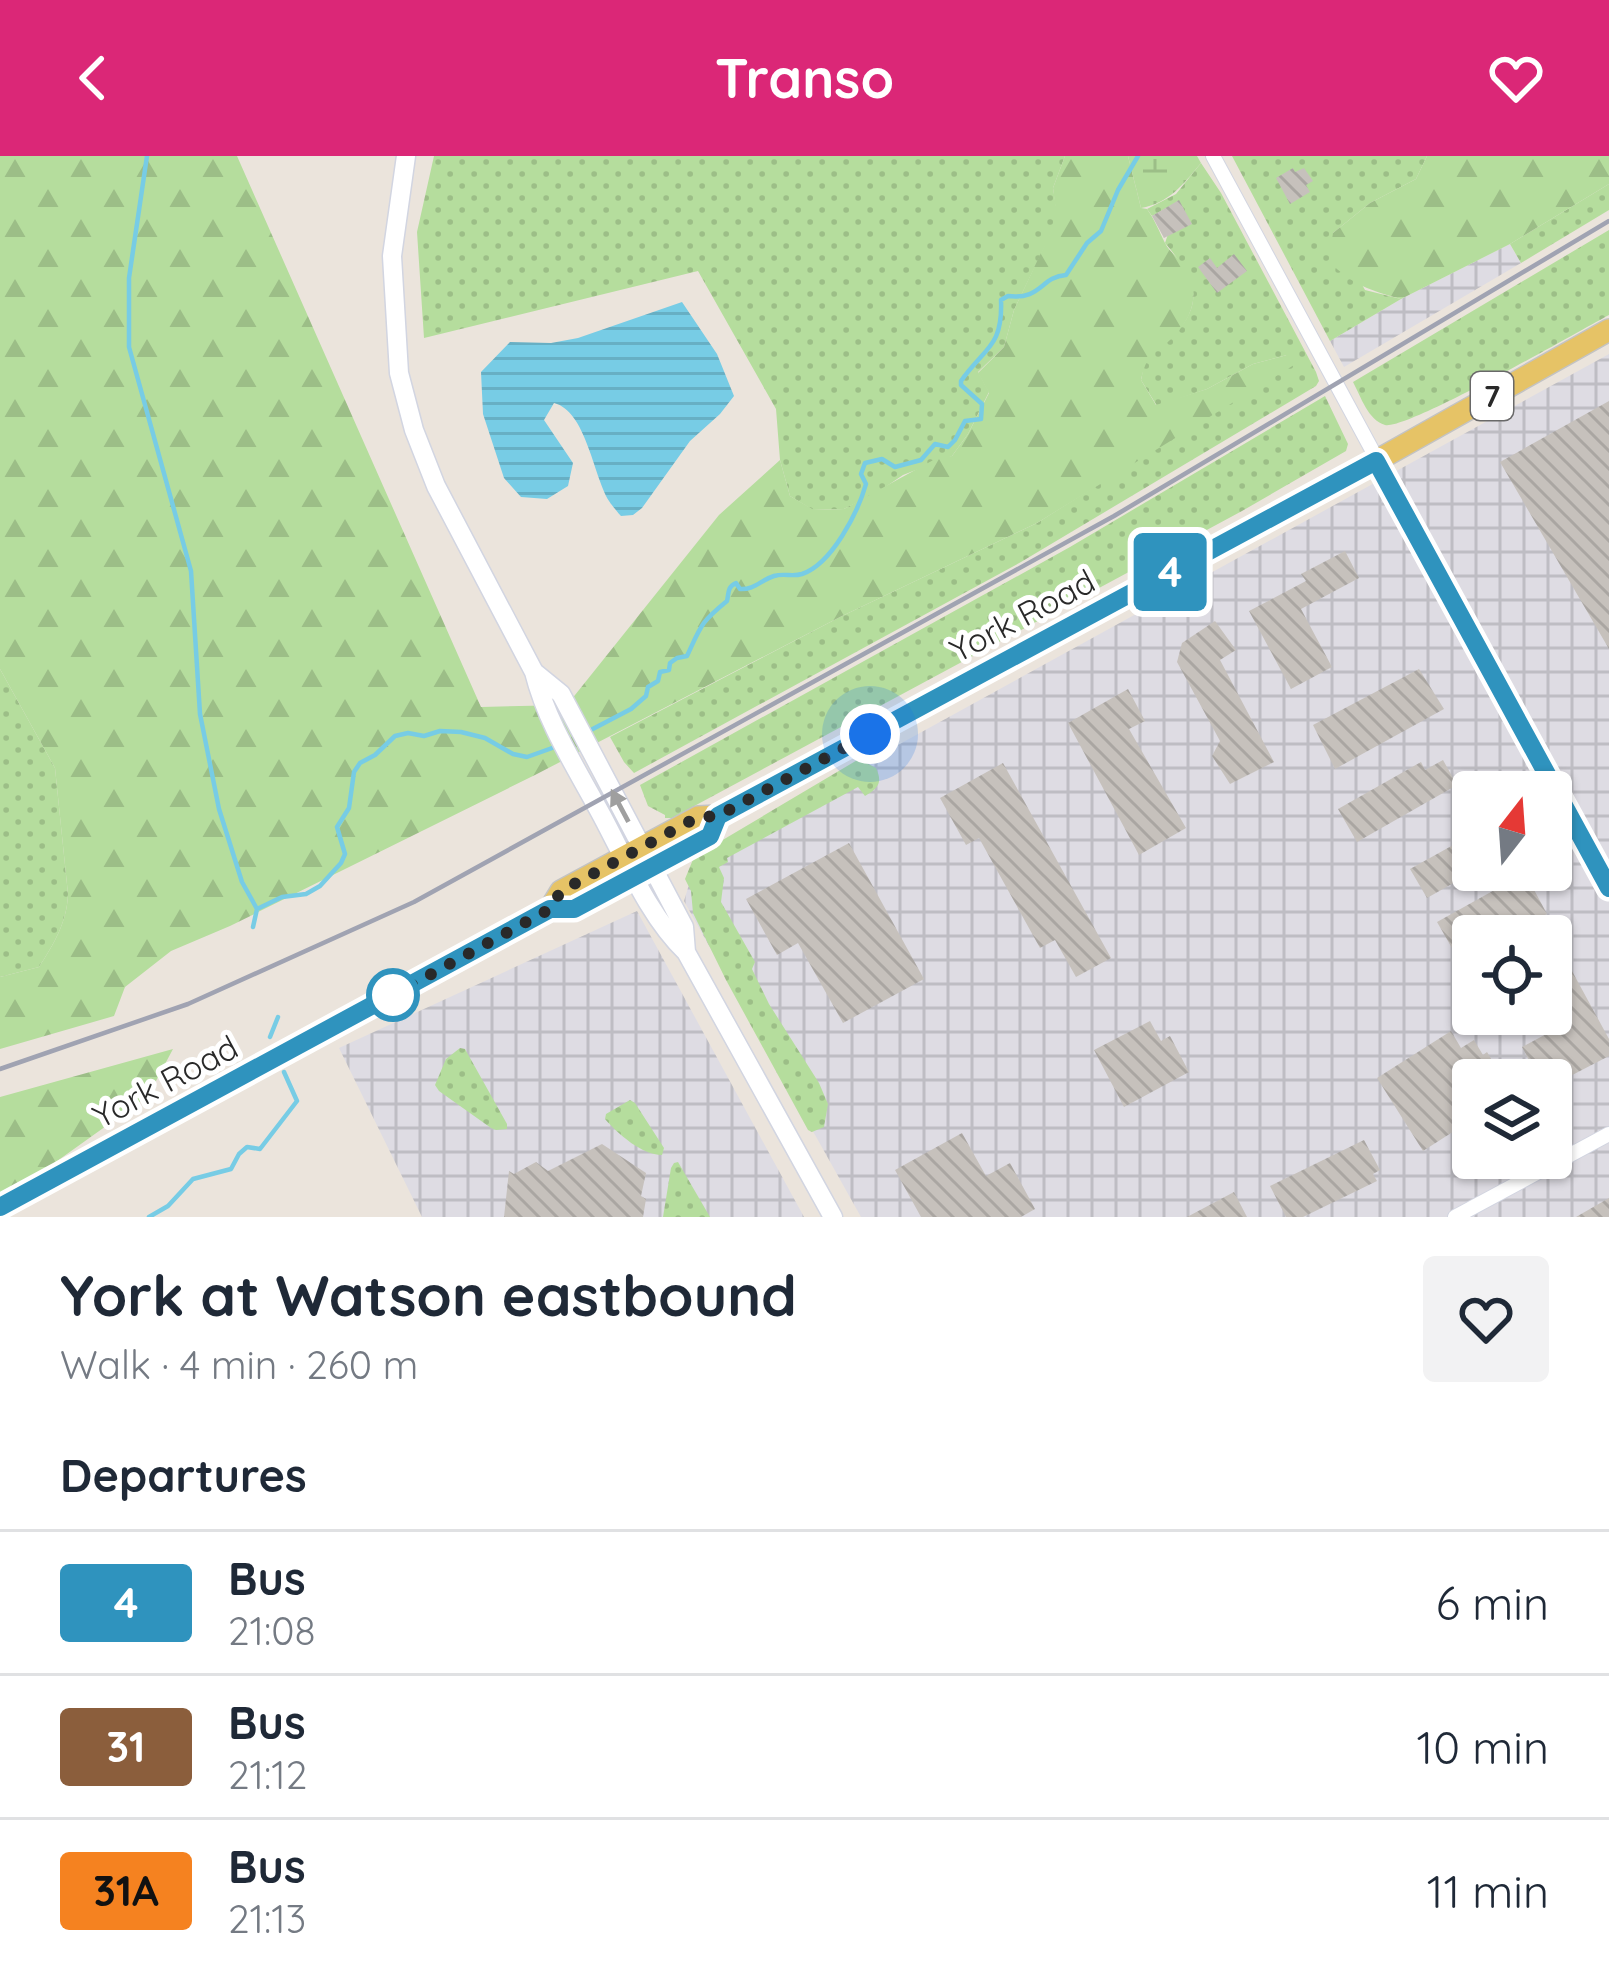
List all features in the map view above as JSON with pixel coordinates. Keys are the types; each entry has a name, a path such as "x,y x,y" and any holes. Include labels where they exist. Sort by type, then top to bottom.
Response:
{"main road":[{"path":"406,156 392,256 399,373 436,486 534,672 542,704 580,774 683,927 686,952 833,1217"},
{"name":"York Road","path":"0,1207 550,909 561,891 710,836 718,816 1609,330"},
{"path":"534,672 561,694 598,764 638,862"}],"street":[{"path":"1213,156 1609,888"},
{"path":"1456,1217 1609,1134"}],"shaded area":[{"path":"1510,244 1521,263 1344,367 1330,341"},
{"path":"1609,354 1609,1217 861,1217 684,901 698,855"},
{"path":"637,911 804,1217 422,1217 339,1048"}],"green space":[{"path":"0,156 237,156 481,707 567,705 719,515 780,460 790,496 814,510 844,509 937,458 952,456 989,393 978,373 1004,347 1014,310 1057,219 1053,188 1065,156 1128,156 1141,208 1147,209 1189,274 1194,292 1187,319 1150,358 1141,380 1156,405 1207,389 1253,364 1287,355 1294,365 1037,523 840,617 230,926 171,951 125,987 114,1016 0,1049 0,977 39,967 59,932 68,894 55,768 0,669"},
{"path":"434,156 1065,156 1053,188 1058,219 1014,310 1004,347 978,372 989,392 968,434 952,456 903,475 844,509 813,510 790,496 780,460 776,409 698,271 424,338 417,232"},
{"path":"1128,156 1197,156 1201,163 1168,197 1141,208"},
{"path":"1232,156 1427,156 1416,179 1370,203 1333,233 1365,290 1401,299 1330,341"},
{"path":"1427,156 1609,156 1609,184 1510,244 1401,299 1362,286 1329,261 1333,233 1370,203 1416,179"},
{"path":"1201,163 1316,372 1316,386 1021,562 634,773 610,737 840,617 1037,523 1287,355 1253,364 1207,389 1157,406 1141,380 1145,361 1184,322 1193,299 1189,277 1165,243 1179,201 1152,216 1147,209 1176,194"},
{"path":"1609,184 1609,210 1521,263 1510,244"},
{"path":"1609,230 1609,315 1425,413 1385,425 1370,413 1353,382"},
{"path":"1325,396 1348,444 1346,451 672,818 648,806 640,785 1070,547"},
{"path":"0,669 55,768 68,894 59,932 39,967 0,977"},
{"path":"859,759 876,768 879,781 873,790 865,796 858,787 727,858 719,867 724,878 721,902 755,962 752,969 769,1004 828,1104 824,1127 812,1132 726,980 693,913 685,879 694,857"},
{"path":"173,1049 148,1096 46,1169 0,1193 0,1097"},
{"path":"465,1049 507,1129 491,1128 435,1085 446,1059"},
{"path":"630,1100 664,1148 662,1155 639,1148 605,1119"},
{"path":"678,1162 710,1217 663,1217 671,1168"}],"water":[{"path":"682,302 717,354 734,396 720,414 690,441 642,508 621,516 603,489 574,418 554,403 544,420 573,463 568,486 547,499 521,497 504,478 483,414 481,372 510,342 578,338"}],"building":[{"path":"1293,168 1295,172 1304,168 1313,181 1306,185 1310,192 1290,204 1276,178"},
{"path":"1179,200 1192,224 1164,238 1152,216"},
{"path":"1234,254 1247,271 1217,293 1198,267 1210,258 1217,268"},
{"path":"1609,401 1609,649 1500,462"},
{"path":"1345,551 1359,578 1301,609 1332,667 1291,689 1249,611 1306,581 1301,574"},
{"path":"1215,621 1236,650 1220,660 1274,762 1230,784 1212,756 1220,741 1177,662 1182,643"},
{"path":"1419,669 1444,709 1335,769 1313,725"},
{"path":"1128,689 1145,721 1129,729 1186,828 1139,855 1068,723"},
{"path":"1443,760 1452,776 1452,788 1357,842 1338,809 1421,762 1425,770"},
{"path":"1003,763 1111,958 1076,977 1055,940 1040,948 979,838 966,845 940,798"},
{"path":"849,843 924,979 843,1023 798,943 777,955 746,899"},
{"path":"1452,846 1452,884 1427,898 1410,869"},
{"path":"1493,891 1535,891 1547,914 1452,915 1452,948 1437,922"},
{"path":"1572,971 1609,1039 1609,1056 1572,1075 1572,1059 1529,1059 1522,1047 1544,1035 1572,1035"},
{"path":"1150,1021 1161,1041 1170,1036 1189,1072 1124,1107 1094,1050"},
{"path":"1451,1031 1461,1048 1474,1040 1491,1059 1452,1059 1452,1132 1423,1151 1377,1078"},
{"path":"962,1133 986,1176 1010,1163 1035,1209 1021,1217 921,1217 895,1170"},
{"path":"1364,1140 1380,1170 1373,1174 1377,1181 1303,1217 1286,1217 1270,1186"},
{"path":"602,1144 646,1173 643,1217 504,1217 509,1171 514,1174 536,1162 548,1171"},
{"path":"1234,1192 1247,1217 1187,1217"},
{"path":"1609,1198 1609,1217 1576,1217"}],"waterway":[{"path":"147,156 129,278 129,347 191,571 200,714 219,809 242,882 257,909"},
{"path":"587,732 631,709 658,681 660,672 687,656 702,625 727,601 733,585 745,589 774,576 802,574 824,560 857,508 866,484 861,474 865,463 882,459 895,467 921,460 935,444 948,447 965,421 981,419 982,404 961,381 996,337 1001,300 1028,295 1066,275 1101,231 1138,156"},
{"path":"253,927 257,909 282,897 306,894 341,863 345,854 337,827 349,808 354,772 395,736 461,732 527,757 555,747"},
{"path":"270,1037 278,1017"},
{"path":"149,1217 168,1206 193,1179 231,1169 247,1147 260,1149 297,1101 284,1072"}],"railway":[{"path":"0,1069 188,1004 414,902 1114,516 1609,221"}],"bus line":[{"name":"4","path":"0,1207 550,909 574,909 710,836 718,816 1376,461 1609,888"}],"route":[{"path":"393,995 550,909 561,891 698,817 718,816 870,734"}]}
